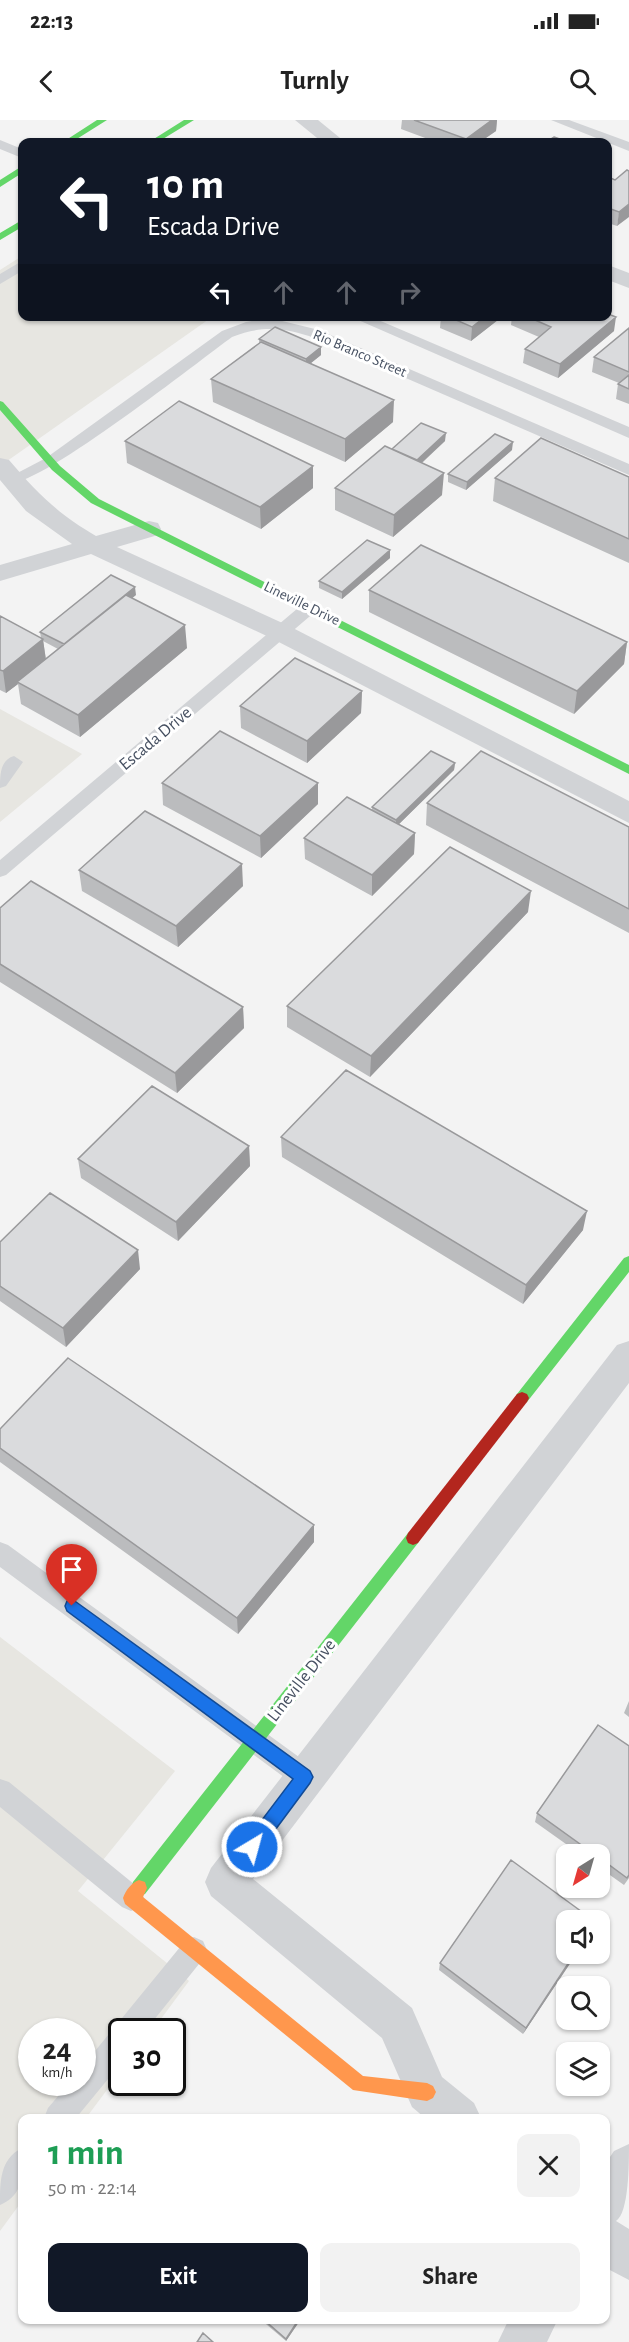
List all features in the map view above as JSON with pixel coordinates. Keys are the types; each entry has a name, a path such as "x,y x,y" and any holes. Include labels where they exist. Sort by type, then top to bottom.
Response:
{"street":[{"path":"74,138 103,120"},
{"path":"160,138 190,120"},
{"path":"305,120 330,138"},
{"path":"0,184 18,173"},
{"path":"0,237 18,226"},
{"path":"612,274 629,281"},
{"name":"Lineville Drive","path":"0,404 82,492 629,770"},
{"path":"6,472 35,506 60,526 94,546 280,632 629,813"},
{"path":"0,573 149,528"},
{"name":"Lineville Drive","path":"131,1898 629,1262"},
{"path":"443,2105 397,2023 225,1882 629,1356"},
{"path":"131,1898 359,2084 443,2105"},
{"path":"610,2197 629,2166"},
{"path":"610,2243 629,2258"},
{"path":"521,2342 532,2324"}],"lane":[{"path":"557,120 605,138"},
{"path":"612,141 629,147"},
{"path":"0,144 18,152"},
{"path":"0,280 18,269"},
{"path":"368,321 629,434"},
{"name":"Rio Branco Street","path":"6,472 51,461 227,334 255,322 288,324 314,333 629,470"},
{"name":"Escada Drive","path":"0,870 310,607"},
{"path":"0,782 14,762"},
{"path":"0,1553 305,1777"},
{"path":"0,1791 131,1898"},
{"path":"139,2018 194,1950"},
{"path":"61,2114 108,2057"},
{"path":"0,2191 18,2167"}],"shaded area":[{"path":"18,259 18,321 206,321 0,466 0,270"},
{"path":"0,709 82,754 0,822"},
{"path":"0,1637 175,1771 78,1891 189,1981 162,2018 108,2018 108,2088 89,2114 18,2114 18,2206 0,2231"}],"building":[{"path":"414,120 492,120 467,138"},
{"path":"627,170 629,171 629,204 619,212 612,209 612,179 615,180"},
{"path":"458,321 480,321 472,327"},
{"path":"537,321 611,321 560,364 525,349 551,327"},
{"path":"275,327 321,347 306,359 259,339"},
{"path":"629,328 629,372 594,357"},
{"path":"261,342 394,400 345,439 211,379"},
{"path":"629,375 629,389 618,384"},
{"path":"179,401 313,466 260,507 125,441"},
{"path":"421,423 446,433 417,460 392,449"},
{"path":"495,434 513,442 467,482 448,474"},
{"path":"541,438 629,477 629,539 495,478"},
{"path":"385,446 444,473 394,515 335,488"},
{"path":"367,540 390,550 342,592 319,581"},
{"path":"421,545 627,642 577,691 369,590"},
{"path":"111,575 135,587 64,644 40,632"},
{"path":"126,595 185,625 78,715 17,682"},
{"path":"0,616 43,639 3,671 0,670"},
{"path":"295,658 362,691 307,741 240,706"},
{"path":"220,731 318,783 260,836 162,783"},
{"path":"431,751 455,763 396,820 372,807"},
{"path":"481,751 629,827 629,909 427,803"},
{"path":"347,797 415,833 372,875 304,838"},
{"path":"145,811 242,864 176,926 79,870"},
{"path":"450,847 531,891 371,1056 287,1006"},
{"path":"31,881 243,1007 175,1073 0,964 0,908"},
{"path":"346,1070 587,1211 526,1285 281,1137"},
{"path":"152,1086 249,1146 176,1222 78,1159"},
{"path":"50,1193 138,1250 63,1328 0,1286 0,1242"},
{"path":"68,1358 314,1525 237,1618 0,1448 0,1429"},
{"path":"598,1725 629,1746 629,1875 627,1878 610,1865 610,1844 580,1844 537,1813"},
{"path":"511,1860 556,1893 556,1898 563,1898 579,1910 556,1910 556,1964 568,1964 560,1976 556,1976 556,1982 526,2028 440,1963"},
{"path":"269,2324 296,2324 286,2339"},
{"path":"203,2333 213,2342 197,2342"}],"traffic: fast":[{"path":"74,138 103,120"},
{"path":"160,138 190,120"},
{"path":"0,184 18,173"},
{"path":"0,237 18,226"},
{"path":"0,404 56,468 95,501 629,770"},
{"path":"522,1398 629,1262"},
{"path":"139,1888 413,1538"}],"traffic: slow":[{"path":"139,1888 131,1898 359,2084 427,2092"}],"traffic: jam":[{"path":"413,1538 522,1398"}],"route":[{"path":"72,1606 305,1777 252,1847"}]}
